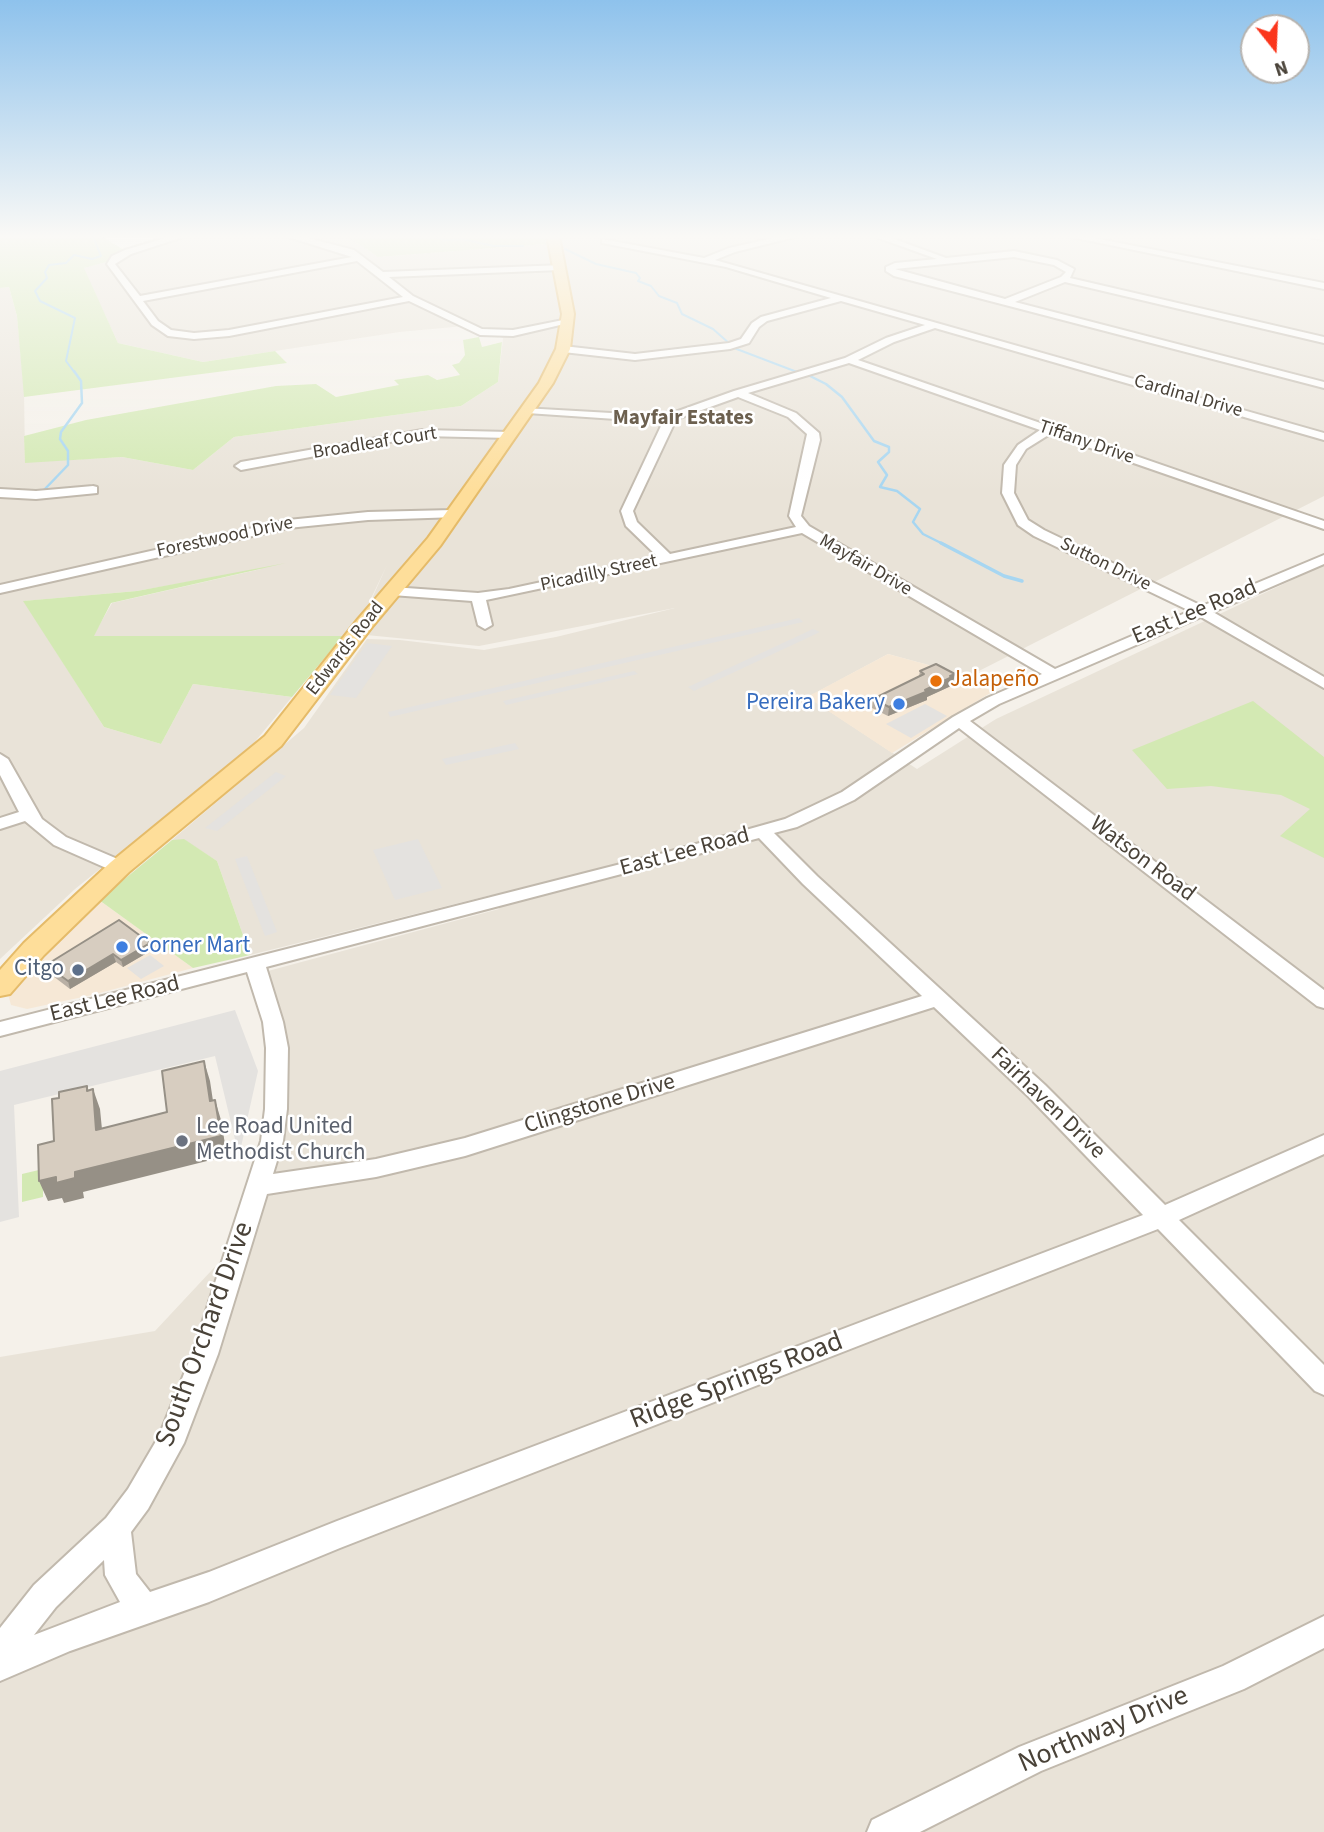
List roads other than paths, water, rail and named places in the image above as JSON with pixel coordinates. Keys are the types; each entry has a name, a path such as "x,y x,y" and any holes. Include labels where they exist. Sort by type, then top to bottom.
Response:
{"main road":[{"name":"Edwards Road","path":"0,987 36,947 120,867 273,741 453,514 510,435 546,383 562,349 568,322"}],"street":[{"path":"155,321 162,330 174,335 194,336 290,321"},
{"path":"458,321 488,333 513,334 568,322"},
{"path":"562,349 635,357 730,346 745,341 755,325 761,321"},
{"name":"Cardinal Drive","path":"923,321 1324,437"},
{"path":"1081,321 1324,385"},
{"path":"1245,321 1324,340"},
{"path":"527,410 665,419 738,393 849,360 890,340 935,325"},
{"name":"Tiffany Drive","path":"849,360 1324,525"},
{"name":"Mayfair Drive","path":"738,393 792,415 813,433 814,440 795,516 804,529 1053,674"},
{"path":"665,419 667,426 627,511 631,523 668,559"},
{"name":"Sutton Drive","path":"1048,430 1023,447 1010,465 1008,493 1023,522 1039,533 1200,611 1324,683"},
{"name":"Broadleaf Court","path":"241,466 422,433 510,435"},
{"path":"0,493 36,495 93,490"},
{"name":"Forestwood Drive","path":"0,589 288,524 368,516 453,514"},
{"name":"Picadilly Street","path":"392,591 478,597 804,529"},
{"name":"East Lee Road","path":"0,1029 791,823 848,796 959,720 1053,674 1322,562"},
{"path":"478,597 485,625"},
{"name":"Watson Road","path":"959,720 1324,1001"},
{"path":"0,759 29,814 60,841 120,867"},
{"path":"0,824 29,814"},
{"name":"Fairhaven Drive","path":"763,832 810,880 1037,1091 1324,1384"},
{"name":"South Orchard Drive","path":"0,1653 45,1595 116,1528 138,1499 170,1443 205,1354 272,1141 277,1077 273,1022 255,964"},
{"name":"Clingstone Drive","path":"258,1186 376,1168 465,1147 936,999"},
{"name":"Ridge Springs Road","path":"0,1665 67,1636 209,1587 337,1535 1163,1217 1324,1144"},
{"path":"116,1528 120,1575 145,1609"},
{"name":"Northway Drive","path":"884,1832 1031,1759 1233,1678 1324,1631"}],"waterway":[{"path":"74,321 66,361 75,373"},
{"path":"697,321 713,329 730,344"},
{"path":"734,348 797,372"},
{"path":"43,491 68,465 68,451 60,439 61,432 82,403 81,381 74,371"},
{"path":"808,375 826,384 842,397 874,441 889,447 889,452 878,462 887,475 880,487 897,491 920,509 913,522 923,534 941,543"},
{"path":"941,543 945,545"},
{"path":"941,543 1004,576 1022,581"}],"place":[{"name":"Jalapeño","path":"936,681"},
{"name":"Pereira Bakery","path":"899,704"},
{"name":"Corner Mart","path":"122,947"},
{"name":"Citgo","path":"78,970"},
{"name":"Lee Road United Methodist Church","path":"182,1141"}],"district":[{"name":"Mayfair Estates","path":"683,419"}]}
